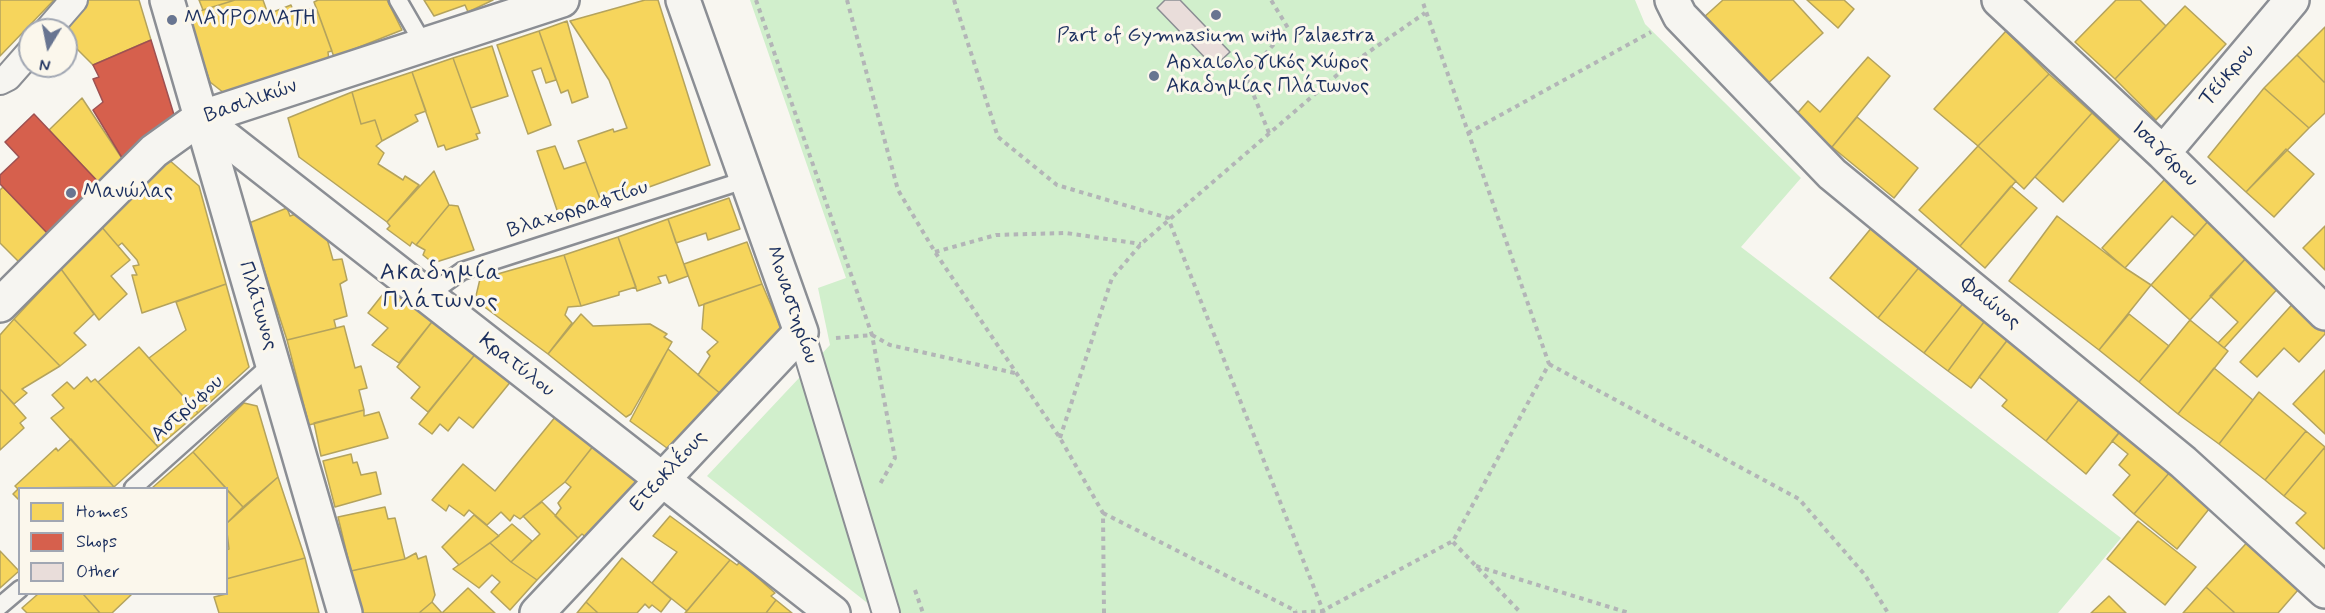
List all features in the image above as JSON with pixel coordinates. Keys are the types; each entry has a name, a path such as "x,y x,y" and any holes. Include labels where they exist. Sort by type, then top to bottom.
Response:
{"street":[{"path":"58,18 74,0"},
{"name":"Πλάτωνος","path":"167,0 200,118 274,362 345,613"},
{"name":"Βασιλικών","path":"0,304 154,151 200,118 562,0"},
{"name":"Μοναστηρίου","path":"683,0 801,332 886,613"},
{"name":"Ισαγόρου","path":"2000,0 2163,153 2325,313"},
{"name":"Τεύκρου","path":"2163,153 2292,0"},
{"name":"Φαώνος","path":"1683,5 1832,174 2183,462 2325,591"},
{"path":"0,81 8,77 18,66"},
{"name":"Κρατύλου","path":"200,118 833,613"},
{"name":"Ετεοκλέους","path":"537,613 801,332"}],"lane":[{"path":"398,0 424,45"},
{"name":"Βλαχορραφτίου","path":"427,296 462,271 748,179"},
{"name":"Αστρύφου","path":"135,487 274,362"},
{"path":"0,606 18,591"}],"path":[{"path":"756,0 872,335 895,458 880,485 883,496"},
{"path":"847,0 898,190 935,252 1059,438 1103,513 1104,613"},
{"path":"954,0 998,137 1057,185 1168,218"},
{"path":"1269,134 1246,76 1288,28 1270,0"},
{"path":"1422,0 1549,364 1799,499 1865,575 1888,613"},
{"path":"1468,134 1683,5"},
{"path":"1059,438 1112,278 1141,244 1168,218 1344,69 1425,13"},
{"path":"1168,218 1323,612"},
{"path":"935,252 996,235 1066,234 1141,244"},
{"path":"836,338 872,335 890,345 1016,373"},
{"path":"1103,513 1294,612 1323,612 1453,542 1549,364"},
{"path":"1453,542 1521,613"},
{"path":"1476,566 1629,613"},
{"path":"912,581 923,613"}],"green space":[{"path":"750,0 1635,0 1645,24 1801,178 1741,247 2121,538 2058,613 880,613 707,476 830,345 818,288 846,278"}],"building: Homes":[{"path":"0,0 54,0 37,18 18,18 18,37 0,56"},
{"path":"88,0 139,0 151,40 93,65 78,50 78,18 74,18"},
{"path":"199,0 235,0 203,10"},
{"path":"235,0 263,0 268,14 291,5 295,15 316,7 332,51 328,52 329,61 224,93 210,82 187,15"},
{"path":"318,0 387,0 402,30 334,57 314,2"},
{"path":"424,0 493,0 468,12 465,5 434,16"},
{"path":"645,0 658,0 710,165 602,204 578,141 613,129 614,132 627,128 609,80 570,21"},
{"path":"1723,0 1793,0 1823,33 1765,86 1703,18"},
{"path":"1807,0 1844,0 1854,9 1838,28"},
{"path":"2116,0 2140,0 2166,26 2115,79 2075,42"},
{"path":"2185,6 2226,44 2156,120 2115,79"},
{"path":"567,21 588,97 572,103 568,90 561,93 539,31"},
{"path":"2325,27 2325,83 2297,55"},
{"path":"539,31 556,80 546,83 541,68 532,71 551,125 528,134 497,45"},
{"path":"2006,31 2049,74 1978,146 1934,109"},
{"path":"492,46 508,96 471,108 453,58"},
{"path":"2297,55 2325,83 2325,113 2309,128 2264,88"},
{"path":"1868,57 1890,76 1832,147 1794,117 1808,101 1820,112"},
{"path":"453,58 480,133 476,134 478,139 446,150 444,145 438,147 412,72"},
{"path":"412,72 426,111 415,115 418,121 382,141 375,120 361,124 352,92"},
{"path":"2049,74 2092,113 2024,189 1978,146"},
{"path":"2264,88 2309,128 2246,192 2208,157"},
{"path":"352,92 361,124 375,120 382,141 376,146 384,153 378,164 403,180 405,176 419,185 387,222 299,157 288,118"},
{"path":"82,98 127,166 103,187 49,130"},
{"path":"2092,113 2120,139 2063,202 2035,177"},
{"path":"1857,117 1918,168 1894,198 1832,147"},
{"path":"555,146 564,169 586,162 602,204 560,219 537,151"},
{"path":"1978,146 2016,181 1960,246 1919,210"},
{"path":"2286,149 2314,174 2274,217 2246,192"},
{"path":"168,159 199,186 226,284 142,313 132,275 137,275 133,266 139,265 137,260 122,243 118,246 100,225"},
{"path":"434,171 449,205 416,245 412,242 410,246 387,229 390,226 387,222"},
{"path":"2165,179 2210,219 2195,236 2172,216 2125,268 2102,248"},
{"path":"2011,186 2037,208 1985,268 1960,246"},
{"path":"3,187 51,237 21,264 0,243 0,190"},
{"path":"729,198 740,229 708,240 706,233 676,243 668,219"},
{"path":"449,205 458,206 474,250 433,263 423,255 425,250 416,245"},
{"path":"287,208 290,216 301,212 322,221 333,260 342,259 347,280 340,284 347,316 334,320 336,328 287,340 249,223"},
{"path":"2057,216 2151,285 2099,350 2009,281"},
{"path":"668,219 688,276 669,283 666,275 658,277 661,283 637,291 618,237"},
{"path":"2210,219 2248,256 2190,320 2151,285"},
{"path":"100,225 130,260 111,276 127,294 99,320 61,269"},
{"path":"1873,226 1921,265 1878,318 1830,278"},
{"path":"2325,226 2325,270 2303,248"},
{"path":"618,237 636,287 619,292 619,295 581,306 564,255"},
{"path":"747,242 762,284 699,306 684,264"},
{"path":"564,255 581,306 568,307 565,315 572,323 548,354 475,300 480,279"},
{"path":"2248,256 2281,285 2224,348 2218,343 2238,322 2210,296"},
{"path":"1921,265 1965,301 1924,353 1878,318"},
{"path":"61,269 94,314 74,333 86,345 60,366 14,319"},
{"path":"226,284 249,367 198,413 149,358 186,330 176,302"},
{"path":"391,284 435,318 399,363 372,345 388,328 368,313"},
{"path":"762,284 783,333 722,395 698,375 710,356 707,352 718,342 702,329 704,304"},
{"path":"2298,298 2325,322 2325,334 2299,362 2284,348 2257,377 2240,362"},
{"path":"1965,301 1992,311 1948,371 1924,353"},
{"path":"1992,311 2012,334 1971,388 1948,371"},
{"path":"581,314 593,326 650,324 667,334 664,337 672,342 631,414 626,417 548,354"},
{"path":"2129,314 2169,346 2139,382 2099,350"},
{"path":"435,318 477,352 428,412 411,398 420,387 397,367"},
{"path":"14,319 60,366 22,389 27,393 14,404 0,389 0,335"},
{"path":"2190,320 2228,351 2178,414 2139,382"},
{"path":"344,326 355,368 361,366 367,388 359,390 364,410 309,425 287,340"},
{"path":"2012,334 2085,392 2046,441 2002,406 2007,400 1979,377"},
{"path":"139,347 198,413 158,447 98,382"},
{"path":"668,349 722,395 671,451 630,421"},
{"path":"477,352 512,380 473,428 459,417 448,431 440,424 432,434 419,424"},
{"path":"2214,368 2253,400 2219,444 2178,414"},
{"path":"2325,370 2325,434 2293,404"},
{"path":"87,377 91,382 95,379 158,447 114,487 51,418 64,408 52,395 67,382 74,389"},
{"path":"0,389 26,418 20,423 24,428 0,450"},
{"path":"2085,392 2127,423 2086,474 2046,441"},
{"path":"2259,392 2306,431 2265,480 2219,444"},
{"path":"244,403 257,406 278,477 243,507 228,490 228,487 225,487 193,452"},
{"path":"364,410 364,416 379,412 388,438 321,456 314,423"},
{"path":"556,416 594,445 565,482 520,519 514,515 510,521 501,512 487,525 469,510 464,516 449,505 446,511 432,500 463,464 495,491"},
{"path":"2127,423 2176,465 2134,514 2113,495 2130,475 2119,465 2128,454 2112,441"},
{"path":"2306,431 2325,447 2284,496 2265,480"},
{"path":"71,439 114,487 18,487 18,489 15,486 56,448 58,451"},
{"path":"594,445 641,479 588,539 582,534 578,538 555,516 561,508 558,503 571,487 565,482"},
{"path":"2325,447 2324,549 2296,523 2306,513 2284,496"},
{"path":"193,452 225,487 153,487"},
{"path":"351,454 353,463 357,462 361,475 376,472 381,494 335,507 323,461"},
{"path":"2176,465 2217,499 2177,549 2134,514"},
{"path":"278,477 305,558 228,578 228,522"},
{"path":"18,489 18,499 13,494"},
{"path":"228,491 243,507 228,522"},
{"path":"542,502 578,538 537,580 511,562 540,534 523,516"},
{"path":"385,507 388,519 395,518 405,559 351,571 338,517"},
{"path":"474,515 499,536 459,565 442,547"},
{"path":"670,516 730,560 687,611 652,583 677,552 653,536"},
{"path":"2138,521 2196,567 2165,605 2107,559"},
{"path":"512,524 532,541 511,562 490,543"},
{"path":"2253,536 2291,570 2284,577 2298,590 2278,613 2235,613 2206,587"},
{"path":"490,543 511,562 537,580 510,610 491,592 500,582 492,575 479,588 453,569"},
{"path":"0,551 18,572 0,588"},
{"path":"416,553 418,559 426,556 435,595 432,602 419,613 360,613 351,571 405,559"},
{"path":"305,558 319,613 219,613 214,597 228,595 228,578"},
{"path":"622,558 671,599 661,612 652,605 649,608 645,604 637,613 598,613 586,602"},
{"path":"730,560 737,565 740,562 775,593 771,596 776,600 766,613 685,613"},
{"path":"2206,587 2235,613 2183,613"},
{"path":"468,588 495,613 442,613"},
{"path":"37,595 84,595 100,613 27,613 22,608"},
{"path":"84,595 131,595 112,613 100,613"},
{"path":"2109,596 2126,613 2091,613"},
{"path":"776,600 792,613 766,613"},
{"path":"432,602 442,613 419,613"},
{"path":"586,602 598,613 577,613"}],"building: Shops":[{"path":"151,40 175,118 127,166 93,110 103,102 93,79 99,77 93,65"},
{"path":"34,114 103,187 51,237 0,184 0,175 19,157 5,142"}],"building: Other":[{"path":"1165,0 1180,0 1230,52 1214,67 1157,8"}],"place":[{"name":"Part of Gymnasium with Palaestra","path":"1216,15"},
{"name":"ΜΑΥΡΟΜΑΤΗ","path":"172,20"},
{"name":"Αρχαιολογικός Χώρος Ακαδημίας Πλάτωνος","path":"1154,76"},
{"name":"Μανώλας","path":"71,193"}],"district":[{"name":"Ακαδημία Πλάτωνος","path":"441,288"}]}
